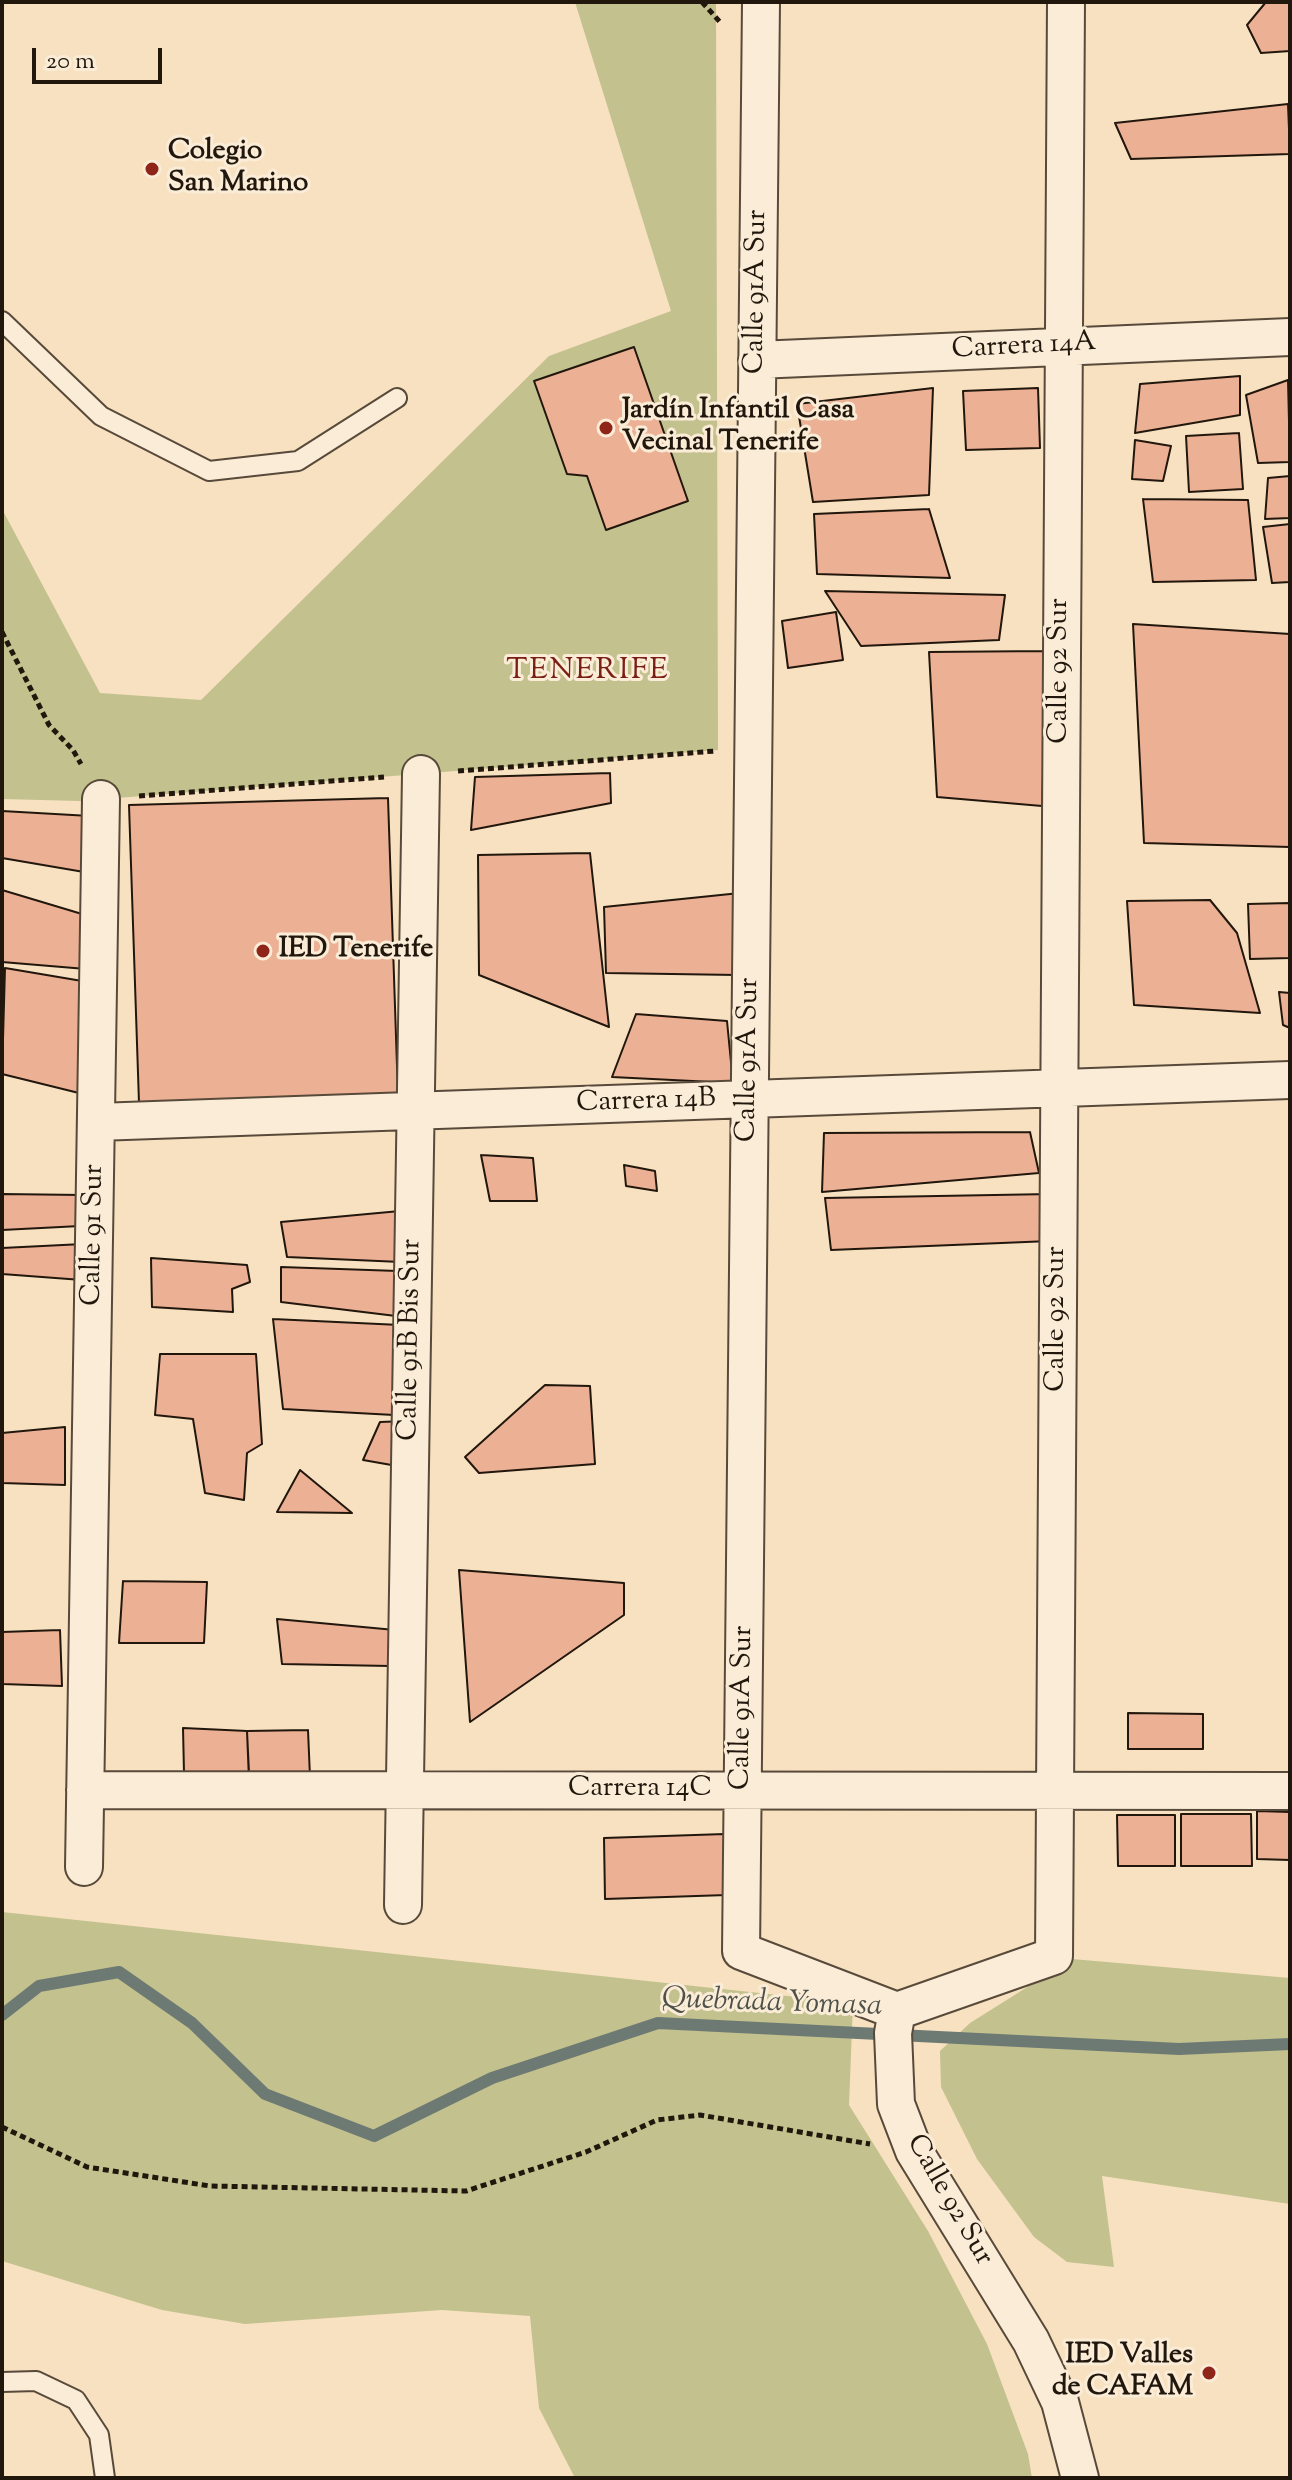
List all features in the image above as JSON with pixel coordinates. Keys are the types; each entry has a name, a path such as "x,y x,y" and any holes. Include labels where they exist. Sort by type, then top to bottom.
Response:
{"street":[{"name":"Calle 91A Sur","path":"761,2 741,1951 895,2022"},
{"name":"Calle 92 Sur","path":"1066,2 1054,1956 895,2022 896,2104 914,2151 1031,2341 1060,2402 1080,2478"},
{"name":"Carrera 14A","path":"757,360 1290,337"},
{"name":"Calle 91B Bis Sur","path":"403,1905 421,774"},
{"name":"Calle 91 Sur","path":"84,1867 101,799"},
{"name":"Carrera 14B","path":"97,1122 1290,1080"},
{"name":"Carrera 14C","path":"85,1790 1290,1791"}],"lane":[{"path":"2,321 101,416 209,471 298,461 397,398"},
{"path":"2,2382 36,2381 76,2400 99,2435 105,2478"}],"path":[{"path":"2,632 49,725 73,750 101,799"},
{"path":"2,2127 87,2167 210,2186 466,2191 586,2152 657,2120 700,2115 914,2151"}],"shaded area":[{"path":"575,2 716,2 718,750 80,801 2,799 2,509 100,693 201,700 549,356 671,311"},
{"path":"2,1912 853,2003 849,2105 928,2231 987,2344 1028,2454 1032,2478 575,2478 539,2408 530,2316 442,2310 245,2324 162,2310 2,2261"},
{"path":"1072,1959 1290,1978 1290,2204 1102,2176 1114,2267 1067,2262 1034,2237 977,2159 941,2087 940,2051 970,2023"}],"building":[{"path":"1266,2 1290,2 1290,51 1261,53 1247,25"},
{"path":"1288,104 1290,154 1131,159 1115,123"},
{"name":"Jardín Infantil Casa Vecinal Tenerife","path":"634,347 688,501 606,530 587,476 567,474 534,381"},
{"path":"1240,376 1240,415 1135,433 1140,384"},
{"path":"1288,380 1290,462 1258,463 1246,395"},
{"path":"933,388 929,495 813,502 797,404"},
{"path":"1038,388 1040,448 966,450 963,391"},
{"path":"1239,433 1243,489 1189,492 1186,436"},
{"path":"1135,440 1171,446 1163,481 1132,479"},
{"path":"1290,476 1290,518 1265,519 1268,478"},
{"path":"1143,499 1248,500 1256,580 1153,582"},
{"path":"929,509 950,578 817,574 814,514"},
{"path":"1290,524 1290,582 1272,583 1263,527"},
{"path":"825,591 1005,595 999,640 861,646"},
{"path":"836,612 843,660 788,668 782,621"},
{"path":"1133,624 1290,634 1290,847 1144,843"},
{"path":"1047,651 1042,806 937,797 929,652"},
{"path":"610,773 611,803 471,830 475,777"},
{"name":"IED Tenerife","path":"388,798 398,1096 139,1103 129,805"},
{"path":"2,811 90,816 84,872 2,858"},
{"path":"590,853 609,1027 479,975 478,855"},
{"path":"2,890 92,917 86,969 2,962"},
{"path":"740,893 737,975 606,973 604,907"},
{"path":"1210,900 1237,933 1260,1013 1134,1005 1127,901"},
{"path":"1290,903 1290,958 1250,959 1248,904"},
{"path":"5,968 88,982 83,1094 2,1074"},
{"path":"1279,992 1290,993 1290,1028 1283,1025"},
{"path":"636,1014 727,1021 733,1083 612,1077"},
{"path":"1030,1132 1039,1173 822,1192 824,1133"},
{"path":"481,1155 533,1158 537,1201 490,1201"},
{"path":"624,1165 655,1171 657,1191 626,1186"},
{"path":"2,1194 82,1195 80,1226 2,1230"},
{"path":"1051,1194 1050,1241 831,1250 825,1198"},
{"path":"400,1211 401,1262 287,1257 281,1222"},
{"path":"83,1244 82,1280 2,1274 2,1248"},
{"path":"151,1258 247,1265 250,1282 232,1289 233,1312 152,1307"},
{"path":"281,1267 398,1271 396,1316 281,1302"},
{"path":"273,1319 400,1325 394,1415 283,1409"},
{"path":"160,1354 256,1354 262,1444 247,1453 244,1500 205,1493 193,1419 155,1415"},
{"path":"545,1385 590,1386 595,1464 479,1473 465,1457"},
{"path":"407,1421 403,1467 363,1460 380,1422"},
{"path":"65,1427 65,1485 2,1483 2,1433"},
{"path":"300,1470 352,1513 277,1512"},
{"path":"459,1570 624,1583 624,1615 470,1722"},
{"path":"123,1581 207,1582 204,1643 119,1643"},
{"path":"277,1619 395,1630 390,1666 282,1664"},
{"path":"60,1630 62,1686 2,1684 2,1632"},
{"path":"1128,1713 1203,1714 1203,1749 1128,1749"},
{"path":"183,1728 247,1731 249,1773 184,1773"},
{"path":"308,1730 310,1777 249,1780 247,1731"},
{"path":"1257,1811 1290,1812 1290,1860 1257,1859"},
{"path":"1181,1814 1251,1814 1252,1866 1181,1866"},
{"path":"1117,1815 1175,1815 1175,1866 1118,1866"},
{"path":"725,1834 727,1895 605,1899 604,1838"}],"waterway":[{"name":"Quebrada Yomasa","path":"2,2015 39,1986 119,1972 192,2023 265,2094 374,2136 492,2078 658,2023 1179,2049 1290,2044"}],"place":[{"name":"Colegio San Marino","path":"152,169"},
{"name":"Jardín Infantil Casa Vecinal Tenerife","path":"606,428"},
{"name":"IED Tenerife","path":"263,951"},
{"name":"IED Valles de CAFAM","path":"1209,2373"}],"district":[{"name":"TENERIFE","path":"588,673"}]}
